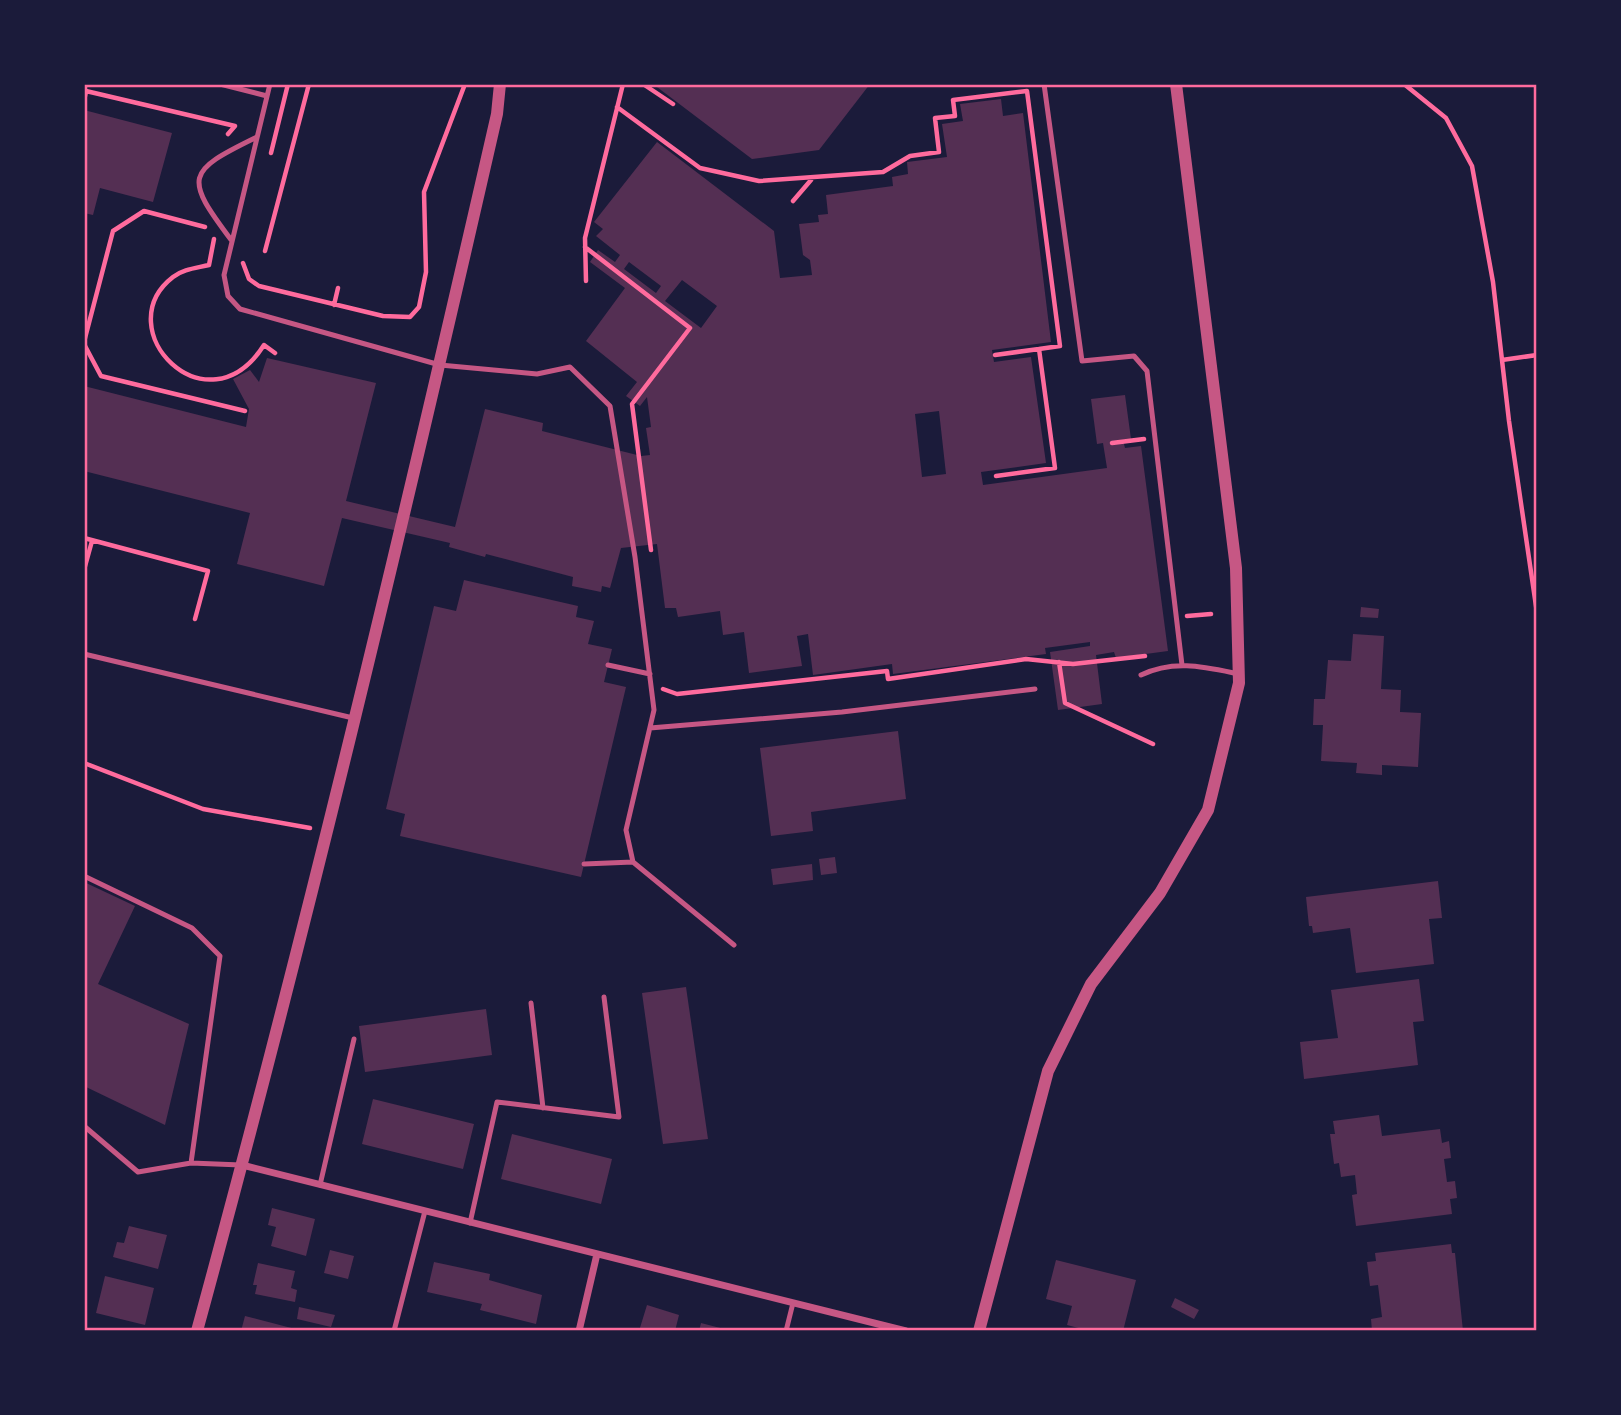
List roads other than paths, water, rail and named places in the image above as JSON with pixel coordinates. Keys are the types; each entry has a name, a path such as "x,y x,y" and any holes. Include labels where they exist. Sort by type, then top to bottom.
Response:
{"street":[{"path":"197,1331 242,1165 440,365 496,114 500,84"},
{"path":"979,1331 1048,1071 1091,984 1160,893 1208,810 1239,674 1236,568 1176,84"},
{"path":"242,1165 906,1331"},
{"path":"579,1331 597,1254"}],"lane":[{"path":"220,84 267,96"},
{"path":"270,84 224,275 228,296 240,309 440,365 537,373 570,367 610,406 635,557 654,710 626,830 633,862 734,945"},
{"path":"1044,84 1082,360 1134,356 1147,371 1182,665"},
{"path":"232,241 203,202 198,184 204,167 212,158 257,137"},
{"path":"84,653 352,718"},
{"path":"608,665 650,674"},
{"path":"1141,675 1157,667 1182,665 1239,674"},
{"path":"650,728 842,712 1035,689"},
{"path":"584,864 633,862"},
{"path":"84,876 192,928 220,956 191,1163"},
{"path":"470,1223 497,1102 619,1117 604,997"},
{"path":"531,1003 543,1108"},
{"path":"320,1185 354,1039"},
{"path":"84,1126 138,1172 191,1163 242,1165"},
{"path":"394,1331 425,1211"},
{"path":"786,1331 793,1303"}]}
